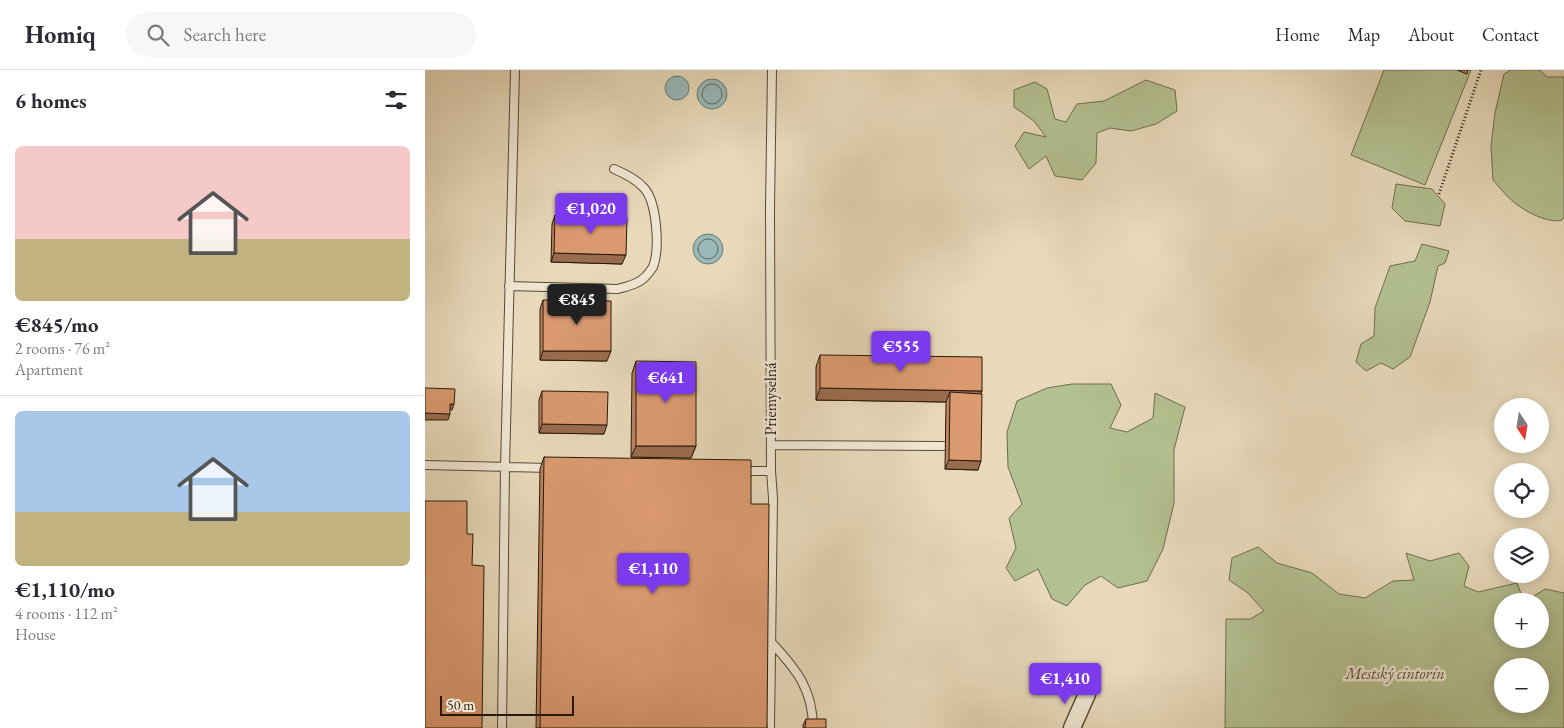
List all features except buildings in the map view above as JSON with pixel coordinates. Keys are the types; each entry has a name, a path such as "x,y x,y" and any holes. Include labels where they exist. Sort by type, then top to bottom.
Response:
{"street":[{"path":"1072,728 1087,694"}],"lane":[{"path":"502,728 505,467 515,70"},
{"name":"Priemyselná","path":"770,728 773,498 771,471 770,209 772,70"},
{"path":"509,286 618,289 633,285 645,278 653,267 656,248 652,202 645,188 615,169"},
{"path":"771,445 943,446"},
{"path":"425,465 554,468"},
{"path":"731,470 771,471"},
{"path":"771,642 793,665 805,687 813,713 813,728"}],"path":[{"path":"1439,194 1481,70"}],"green space":[{"path":"1384,70 1471,70 1425,185 1351,155"},
{"path":"1511,70 1540,70 1547,77 1564,77 1564,217 1562,220 1544,219 1525,210 1509,198 1493,180 1491,146 1495,113 1504,74"},
{"path":"1146,80 1175,90 1177,111 1156,124 1131,131 1110,128 1097,133 1096,163 1082,180 1055,176 1046,156 1029,169 1015,146 1024,132 1046,137 1034,121 1014,107 1014,90 1035,82 1047,89 1055,119 1066,122 1077,104 1104,101"},
{"path":"1396,184 1432,189 1445,204 1440,226 1405,221 1392,208"},
{"path":"1422,244 1449,251 1445,263 1438,266 1430,302 1410,357 1393,369 1381,363 1366,371 1356,362 1361,344 1374,336 1375,308 1390,266 1415,261"},
{"path":"1072,384 1111,384 1121,405 1110,428 1127,432 1153,418 1155,393 1185,407 1174,450 1174,503 1163,549 1147,581 1118,588 1101,576 1085,585 1067,606 1052,599 1038,569 1015,581 1006,568 1016,548 1009,518 1022,504 1008,467 1007,432 1017,401 1047,388"},
{"name":"Mestský cintorín","path":"1258,547 1277,563 1312,573 1339,594 1365,598 1393,581 1414,580 1406,553 1430,561 1459,553 1469,566 1464,586 1478,592 1517,583 1521,593 1494,593 1494,648 1549,648 1549,593 1539,593 1545,589 1564,593 1564,728 1225,728 1226,619 1250,619 1264,611 1248,593 1229,580 1232,558"}],"water":[{"path":"677,76 685,80 689,88 685,96 677,100 669,96 665,88 669,80"},
{"path":"712,79 723,83 727,94 723,105 712,109 701,105 697,94 701,83"},
{"path":"708,234 719,238 723,249 719,260 708,264 697,260 693,249 697,238"}]}
